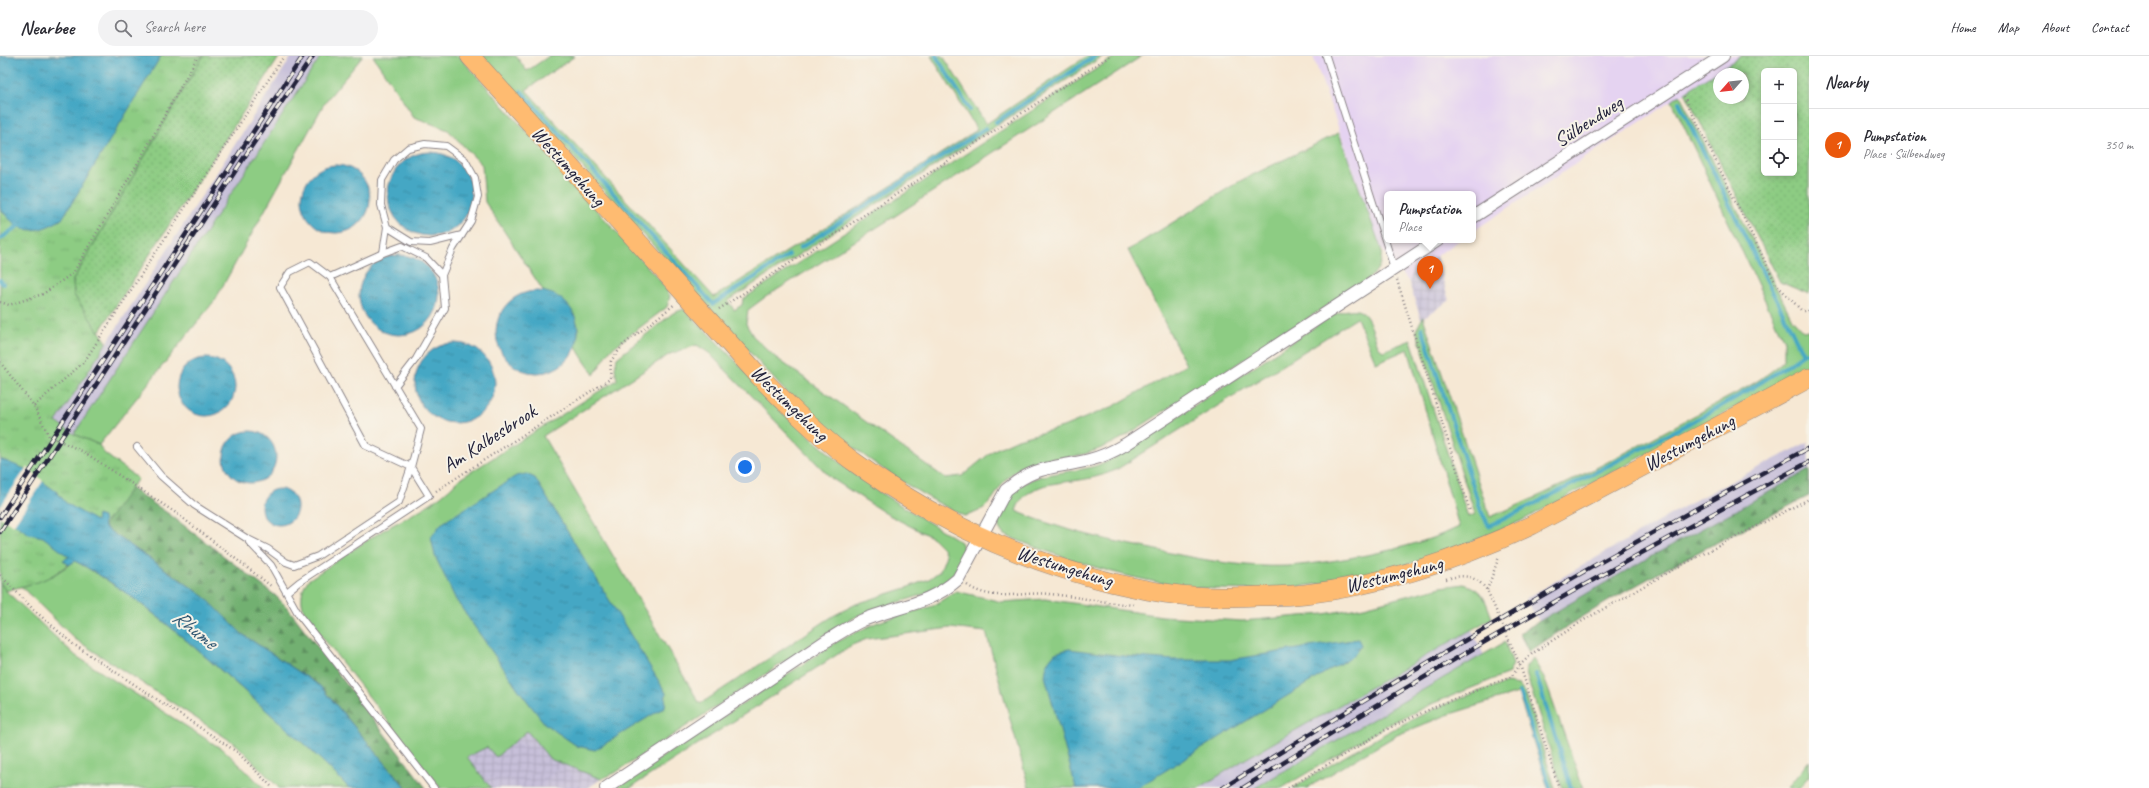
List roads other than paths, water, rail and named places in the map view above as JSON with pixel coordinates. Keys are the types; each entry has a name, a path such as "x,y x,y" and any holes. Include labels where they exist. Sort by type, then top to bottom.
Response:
{"main road":[{"name":"Westumgehung","path":"470,56 759,376 797,413 844,454 895,490 979,537 1068,570 1151,591 1194,596 1238,597 1303,595 1424,569 1497,542 1571,505 1809,378"}],"street":[{"name":"Sülbendweg","path":"1476,215 1723,56"},
{"path":"606,788 826,641 862,621 889,611 910,607 932,598 946,589 958,578 1006,490 1029,473 1050,467 1098,458 1126,444 1433,243"}],"lane":[{"path":"1326,56 1384,237"},
{"path":"383,253 388,227 381,205 382,180 394,160 408,148 425,144 446,146 465,160 475,178 478,197 471,220 453,249 442,275 445,308 416,359 395,386"},
{"path":"388,227 411,242 430,242 462,235"},
{"path":"1386,243 1394,268"},
{"path":"330,277 402,246 426,258 442,275"},
{"path":"137,447 161,476 194,505 246,538 268,549 286,562 294,565 318,556 399,502 411,467 421,429 330,277 310,262 290,272 280,287 366,446 411,467"},
{"name":"Am Kalbesbrook","path":"288,592 299,582 429,496 411,467"},
{"path":"246,538 271,565 288,592 299,615 434,788"}],"water":[{"path":"0,56 161,56 62,219 44,228 36,230 21,228 7,217 0,208"},
{"path":"430,152 446,155 460,164 469,178 472,194 469,210 460,224 446,233 430,236 414,233 400,224 391,210 388,194 391,178 400,164 414,155"},
{"path":"336,165 349,168 360,175 367,186 370,199 367,212 360,223 349,230 336,233 323,230 312,223 305,212 302,199 305,186 312,175 323,168"},
{"path":"399,255 414,258 427,267 436,280 439,295 436,310 427,323 414,332 399,335 384,332 371,323 362,310 359,295 362,280 371,267 384,258"},
{"path":"537,291 553,294 566,303 575,316 578,332 575,348 566,361 553,370 537,373 521,370 508,361 499,348 496,332 499,316 508,303 521,294"},
{"path":"455,343 470,346 483,355 492,368 495,383 492,398 483,411 470,420 455,423 440,420 427,411 418,398 415,383 418,368 427,355 440,346"},
{"path":"206,358 217,360 230,371 233,376 235,387 233,398 222,411 217,414 206,416 195,414 182,403 179,398 177,387 179,376 190,363 195,360"},
{"path":"250,431 260,433 268,439 274,447 276,457 274,467 268,475 260,481 250,483 240,481 232,475 226,467 224,457 226,447 232,439 240,433"},
{"name":"Rhume","path":"0,459 25,469 57,492 66,503 96,521 97,515 103,517 104,527 205,597 242,634 320,686 406,788 349,788 291,732 213,663 136,600 96,573 75,561 69,565 63,560 69,557 43,537 29,534 0,514"},
{"path":"526,474 535,478 666,693 665,707 595,750 577,746 545,724 518,689 456,600 435,556 431,537 441,524 516,476"},
{"path":"283,489 292,494 296,500 296,514 292,520 283,525 275,525 266,520 262,514 261,503 266,494 272,490"},
{"path":"1358,639 1361,645 1354,655 1137,788 1076,788 1045,676 1047,663 1055,653 1069,649 1123,656 1174,660 1230,660"}],"waterway":[{"path":"936,56 970,110"},
{"path":"996,122 1095,56"},
{"path":"521,91 713,304 789,255"},
{"path":"1679,102 1803,354"},
{"path":"800,248 986,128"},
{"path":"0,239 21,224"},
{"path":"0,280 3,284"},
{"path":"1422,328 1481,511 1489,526 1568,487 1706,414 1746,392 1803,354 1809,353"},
{"path":"1536,674 1571,788"},
{"path":"1520,692 1550,788"}],"railway":[{"path":"0,517 303,56"},
{"path":"0,532 251,147 313,56"},
{"path":"1223,788 1367,699 1513,612 1586,570 1809,448"},
{"path":"1243,788 1382,702 1594,579 1809,462"}],"place":[{"name":"Pumpstation","path":"1430,289"}]}
